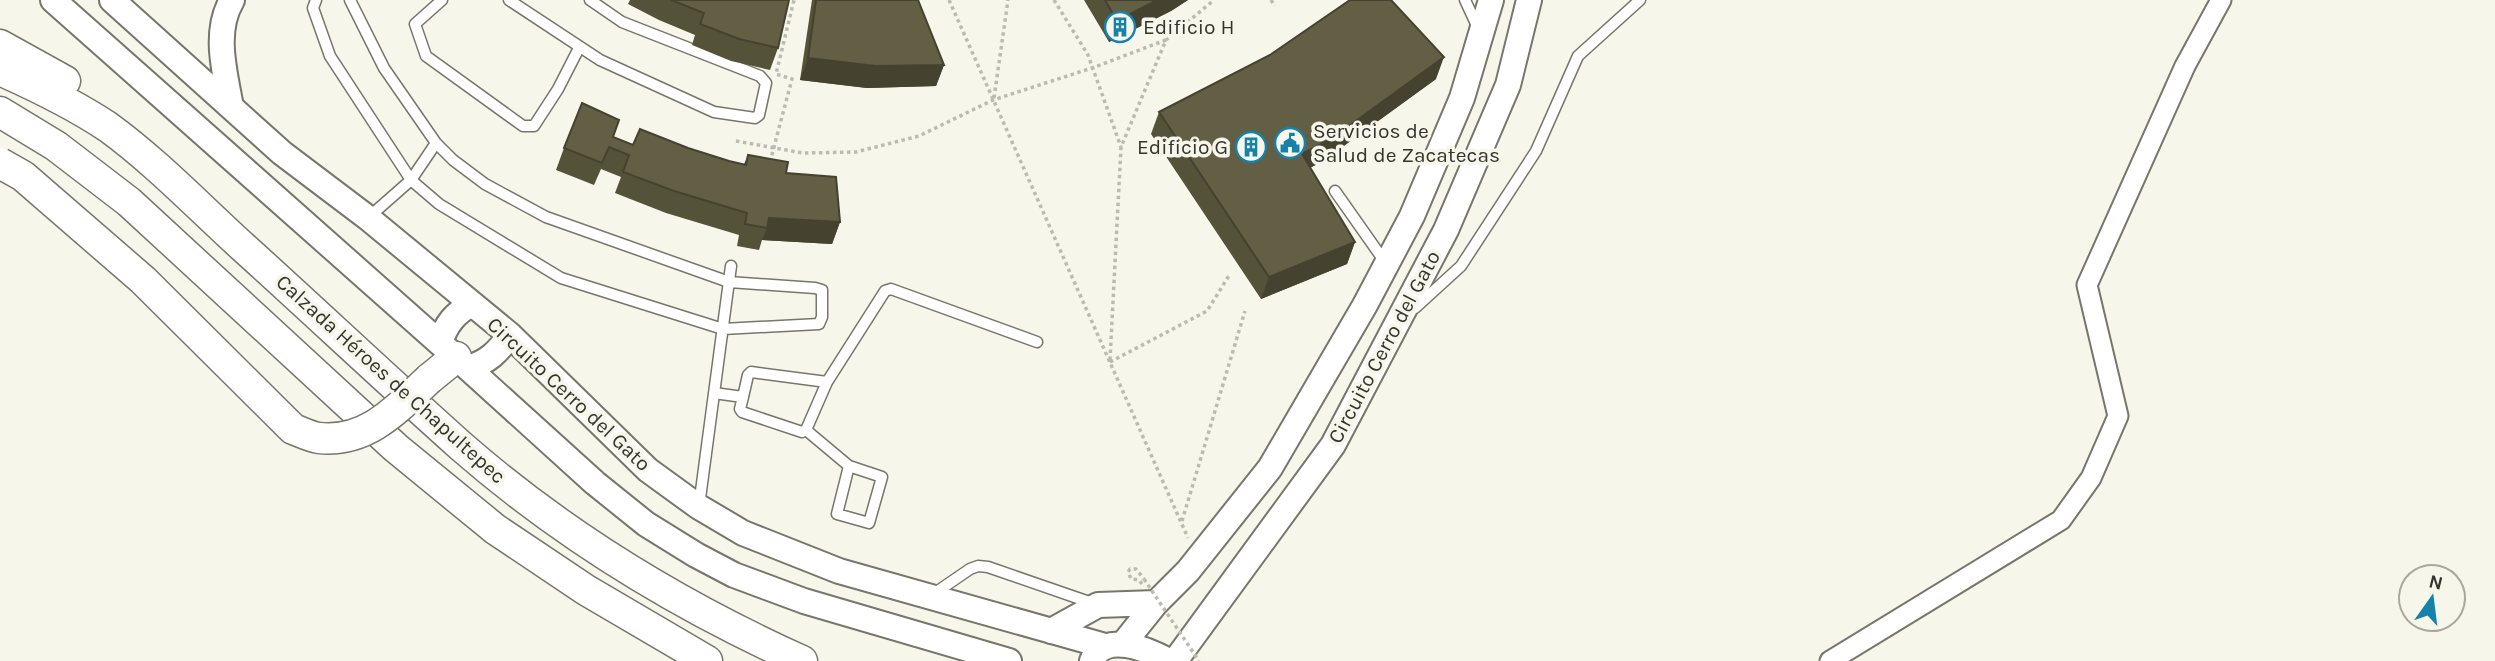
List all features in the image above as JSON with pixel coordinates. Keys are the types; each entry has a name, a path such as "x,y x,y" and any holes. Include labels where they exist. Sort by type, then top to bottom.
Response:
{"main road":[{"path":"0,45 104,104 192,184 230,235"},
{"name":"Calzada Héroes de Chapultepec","path":"0,70 28,82 107,127 165,175 464,448 536,505 632,572 740,633 802,661"},
{"name":"Calzada Héroes de Chapultepec","path":"0,112 56,146 129,202 396,448 495,529 697,659"},
{"path":"0,125 56,146"},
{"path":"0,163 23,176 143,279 293,429 317,438 353,437 391,415 455,356"}],"street":[{"path":"53,0 595,483 646,524 734,575 804,601 1009,661"},
{"path":"231,107 222,49 224,12 232,0"},
{"name":"Circuito Cerro del Gato","path":"125,2 231,107 282,153 368,218 510,335 648,470 699,507 743,533 827,566 1051,631 1106,650 1198,559 1270,468 1412,216 1462,98 1491,0"},
{"name":"Circuito Cerro del Gato","path":"1175,661 1333,445 1446,230 1508,85 1530,0"},
{"path":"1830,661 2061,520 2091,478 2118,416 2087,285 2185,66 2221,0"},
{"path":"253,178 282,153"},
{"path":"455,356 450,321 458,311 472,304"},
{"path":"455,356 483,363 493,357 510,335"},
{"path":"1051,631 1098,605 1156,603"},
{"path":"1106,650 1154,653 1169,661"}],"lane":[{"path":"316,0 313,8 330,56 411,180 439,204 561,278 723,329 819,324 822,317 822,290 729,282 546,218 485,184 453,160 436,143 383,68 350,0"},
{"path":"442,0 415,24 426,56 523,126 534,126 558,89 579,48"},
{"path":"509,0 600,60 714,112 755,118 759,115 766,83 760,76 621,22 590,0"},
{"path":"1465,0 1481,35"},
{"path":"1396,325 1461,266 1536,151 1578,55 1640,0"},
{"path":"368,218 411,180 436,143"},
{"path":"1335,191 1387,264"},
{"path":"699,507 731,266"},
{"path":"806,430 827,382 885,291 891,289 1037,342"},
{"path":"806,430 802,432 742,412 740,409 748,375 751,372 827,382"},
{"path":"714,393 743,397"},
{"path":"806,430 849,466 882,477 869,523 837,514 849,466"},
{"path":"929,597 978,566 988,567 1098,605"}],"path":[{"path":"767,174 792,79 776,74 794,0"},
{"path":"949,0 1198,559"},
{"path":"993,100 1008,0"},
{"path":"1055,0 1088,55 1121,147"},
{"path":"736,141 803,153 856,152 919,136 993,100 1093,68 1166,40 1214,0"},
{"path":"1271,0 1275,6"},
{"path":"1110,362 1121,147 1166,40"},
{"path":"1110,362 1207,311 1230,274"},
{"path":"1181,523 1245,311"},
{"path":"1142,579 1199,661"}],"building":[{"path":"671,0 789,0 778,48 739,39 700,24 704,13"},
{"path":"816,0 918,0 944,65 875,66 808,58"},
{"path":"1105,0 1157,0 1117,21"},
{"name":"Edificio G","path":"1350,0 1391,0 1444,57 1331,139 1302,154 1355,242 1269,277 1159,112 1270,55"},
{"path":"582,103 619,120 613,137 633,145 640,129 729,161 746,165 748,155 788,162 786,173 836,177 840,222 769,218 767,228 745,224 747,213 623,172 629,155 609,147 602,163 564,148"}],"place":[{"name":"Edificio H","path":"1120,27"},
{"name":"Servicios de Salud de Zacatecas","path":"1290,143"},
{"name":"Edificio G","path":"1251,147"}]}
